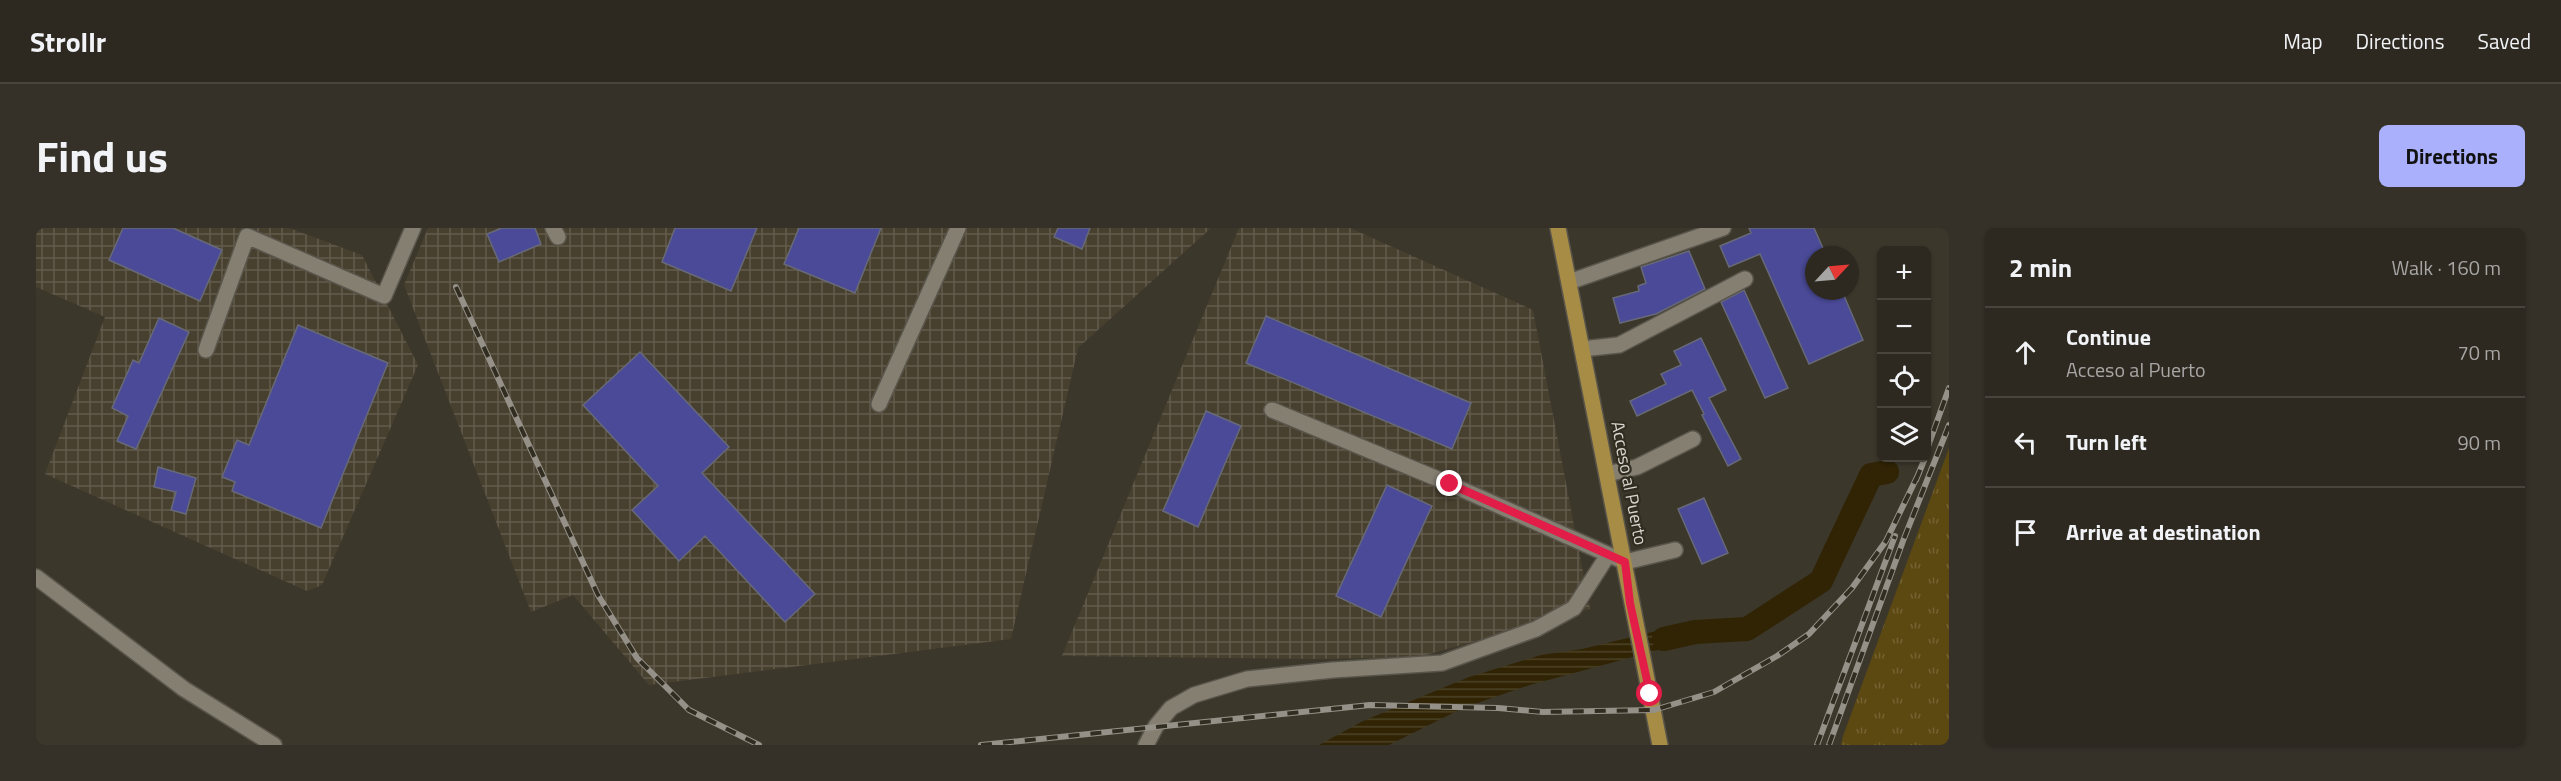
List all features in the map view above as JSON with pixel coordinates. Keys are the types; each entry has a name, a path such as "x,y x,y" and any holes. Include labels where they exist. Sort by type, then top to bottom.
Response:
{"main road":[{"name":"Acceso al Puerto","path":"1558,228 1625,562 1630,603 1660,745"}],"street":[{"path":"206,350 247,236 384,296 413,228"},
{"path":"879,404 958,228"},
{"path":"1569,282 1723,228"},
{"path":"1582,349 1619,345 1745,279"},
{"path":"1272,410 1450,484 1625,562 1675,550"},
{"path":"1607,474 1637,467 1693,439"},
{"path":"1146,745 1156,726 1171,708 1194,695 1246,679 1333,670 1442,663 1536,629 1574,608 1608,555"},
{"path":"36,577 184,689 274,745"}],"shaded area":[{"path":"36,228 289,228 362,255 418,365 322,585 307,591 45,474 105,317 36,287"},
{"path":"428,228 1211,228 1078,348 1011,639 649,685 573,595 531,612 404,285"},
{"path":"1239,228 1350,228 1533,310 1590,609 1419,657 1315,659 1062,656"},
{"path":"1669,628 1695,632 1673,646 1530,685 1463,708 1389,745 1319,745 1363,721 1469,677 1541,655 1582,649"}],"green space":[{"path":"1949,448 1949,745 1841,745 1843,736"}],"building":[{"path":"123,228 173,228 222,250 200,301 109,260"},
{"path":"502,228 535,228 541,244 499,262 487,234"},
{"path":"675,228 757,228 731,291 662,262"},
{"path":"799,228 881,228 855,293 784,264"},
{"path":"1058,228 1090,228 1082,249 1054,237"},
{"path":"1749,228 1814,228 1822,246 1805,246 1805,300 1846,300 1863,340 1809,364 1760,254 1729,267 1720,246 1751,233"},
{"path":"1689,251 1705,289 1656,314 1620,323 1613,298 1639,291 1638,286 1646,283 1641,267"},
{"path":"1744,290 1788,388 1765,398 1721,302"},
{"path":"1266,316 1471,403 1452,449 1246,363"},
{"path":"159,318 189,332 136,449 117,441 128,416 112,408 133,360 139,363"},
{"path":"298,325 388,363 321,528 232,491 235,482 222,477 237,440 249,445"},
{"path":"1701,338 1726,390 1709,398 1741,459 1728,466 1692,390 1637,416 1630,401 1666,384 1661,374 1681,365 1674,351"},
{"path":"640,352 729,447 702,473 815,594 785,622 705,536 679,561 632,510 658,486 583,405"},
{"path":"1206,411 1241,426 1198,527 1163,511"},
{"path":"158,467 196,478 186,514 171,510 176,492 154,487"},
{"path":"1387,485 1432,506 1381,617 1336,596"},
{"path":"1704,498 1728,553 1702,564 1678,509"}],"waterway":[{"path":"1664,639 1695,632 1747,629 1821,581 1871,475 1887,472"}],"railway":[{"path":"456,287 598,595 637,658 689,710 759,745"},
{"path":"1931,438 1949,388"},
{"path":"1829,745 1903,541 1949,425"},
{"path":"1916,480 1923,462"},
{"path":"981,745 1370,705 1498,708 1543,712 1654,710 1714,692 1777,656 1809,634 1852,588 1886,541 1919,473"},
{"path":"1817,745 1895,536"}],"route":[{"path":"1450,484 1625,562 1630,603 1650,694"}]}
